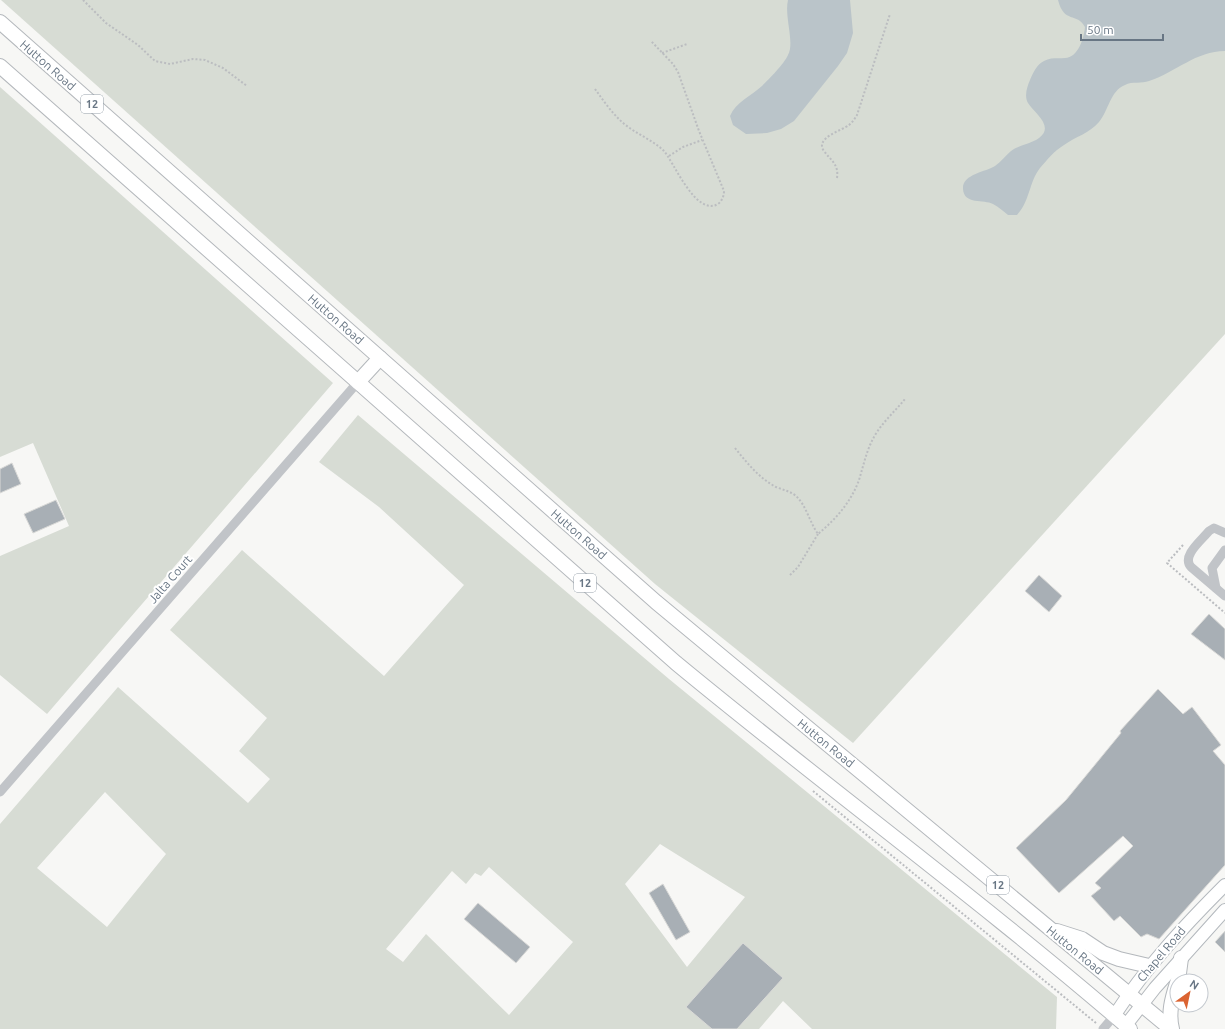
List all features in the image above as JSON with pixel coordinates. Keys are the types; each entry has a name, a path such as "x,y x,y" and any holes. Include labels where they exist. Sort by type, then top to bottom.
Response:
{"main road":[{"name":"Hutton Road","path":"0,22 720,657 1171,1029"},
{"name":"Hutton Road","path":"0,66 676,663 787,754 1022,939 1114,1016 1126,1028"},
{"path":"358,382 380,358"},
{"name":"Chapel Road","path":"1114,1016 1149,966 1181,929 1225,885"},
{"name":"Chapel Road","path":"1126,1028 1142,1005 1181,958 1225,910"},
{"path":"1048,927 1082,940 1108,955 1149,966"},
{"path":"1178,973 1181,958"},
{"path":"1170,1013 1171,1029"}],"street":[{"name":"Jalta Court","path":"0,792 358,382"},
{"path":"1225,532 1214,528 1209,531 1189,554 1187,560 1187,563 1191,567 1225,596"},
{"path":"1216,588 1212,568 1225,550"},
{"name":"Chapel Road","path":"1103,1029 1114,1016"}],"path":[{"path":"84,0 106,23 138,45 155,61 170,64 194,59 205,60 223,68 247,86"},
{"path":"837,178 837,168 834,161 822,148 823,144 828,136 849,125 857,115 890,14"},
{"path":"595,89 607,106 622,122 661,148 668,156 689,191 706,205 713,206 718,204 724,195 724,191 702,140 678,72 651,41"},
{"path":"662,52 687,44"},
{"path":"668,156 683,147 702,140"},
{"path":"790,575 798,567 818,534 832,522 851,497 858,481 866,453 877,432 905,399"},
{"path":"735,448 761,476 776,486 795,495 800,501 812,526 818,534"}],"shaded area":[{"path":"1,0 1225,0 1225,334 853,743 655,584"},
{"path":"788,0 850,0 853,33 847,53 794,121 781,129 767,133 746,134 733,125 730,116 740,103 762,86 783,63 788,55 790,50 790,36 787,14"},
{"path":"1058,0 1225,0 1225,51 1205,54 1159,77 1146,82 1128,84 1120,88 1113,96 1099,122 1095,126 1060,147 1045,162 1036,173 1025,204 1021,210 1017,215 1008,215 993,204 975,201 967,197 964,194 964,184 970,177 995,166 1011,151 1036,140 1043,133 1045,129 1044,124 1028,103 1026,97 1026,92 1032,74 1042,62 1049,59 1065,58 1073,55 1080,47 1085,27 1078,20 1064,12"},
{"path":"0,87 333,383 47,714 0,675 0,556 69,526 33,443 0,457"},
{"path":"358,415 669,679 1057,997 1056,1029 812,1029 783,1001 759,1029 0,1029 0,824 118,687 248,803 270,779 239,751 267,718 170,630 242,550 384,676 464,585 379,507 319,462","holes":["105,792 166,854 107,927 37,868","660,844 745,897 687,967 625,884","489,867 573,942 509,1015 426,934 403,962 386,949 452,871 466,884 475,873 481,876"]}],"building":[{"path":"12,463 21,484 0,493 0,469"},
{"path":"56,500 65,519 33,533 24,514"},
{"path":"1039,575 1062,596 1049,612 1025,591"},
{"path":"1209,614 1225,629 1225,660 1191,634"},
{"path":"1158,689 1183,714 1192,707 1221,745 1213,751 1225,765 1225,865 1159,939 1147,934 1141,937 1120,916 1114,921 1091,896 1101,888 1095,883 1133,846 1123,836 1059,893 1016,848 1066,800 1121,733 1120,731"},
{"path":"663,884 690,932 676,940 649,893"},
{"path":"478,903 530,947 516,963 464,919"},
{"path":"1225,931 1225,952 1215,942"},
{"path":"743,943 783,978 737,1029 712,1029 686,1007"}]}
